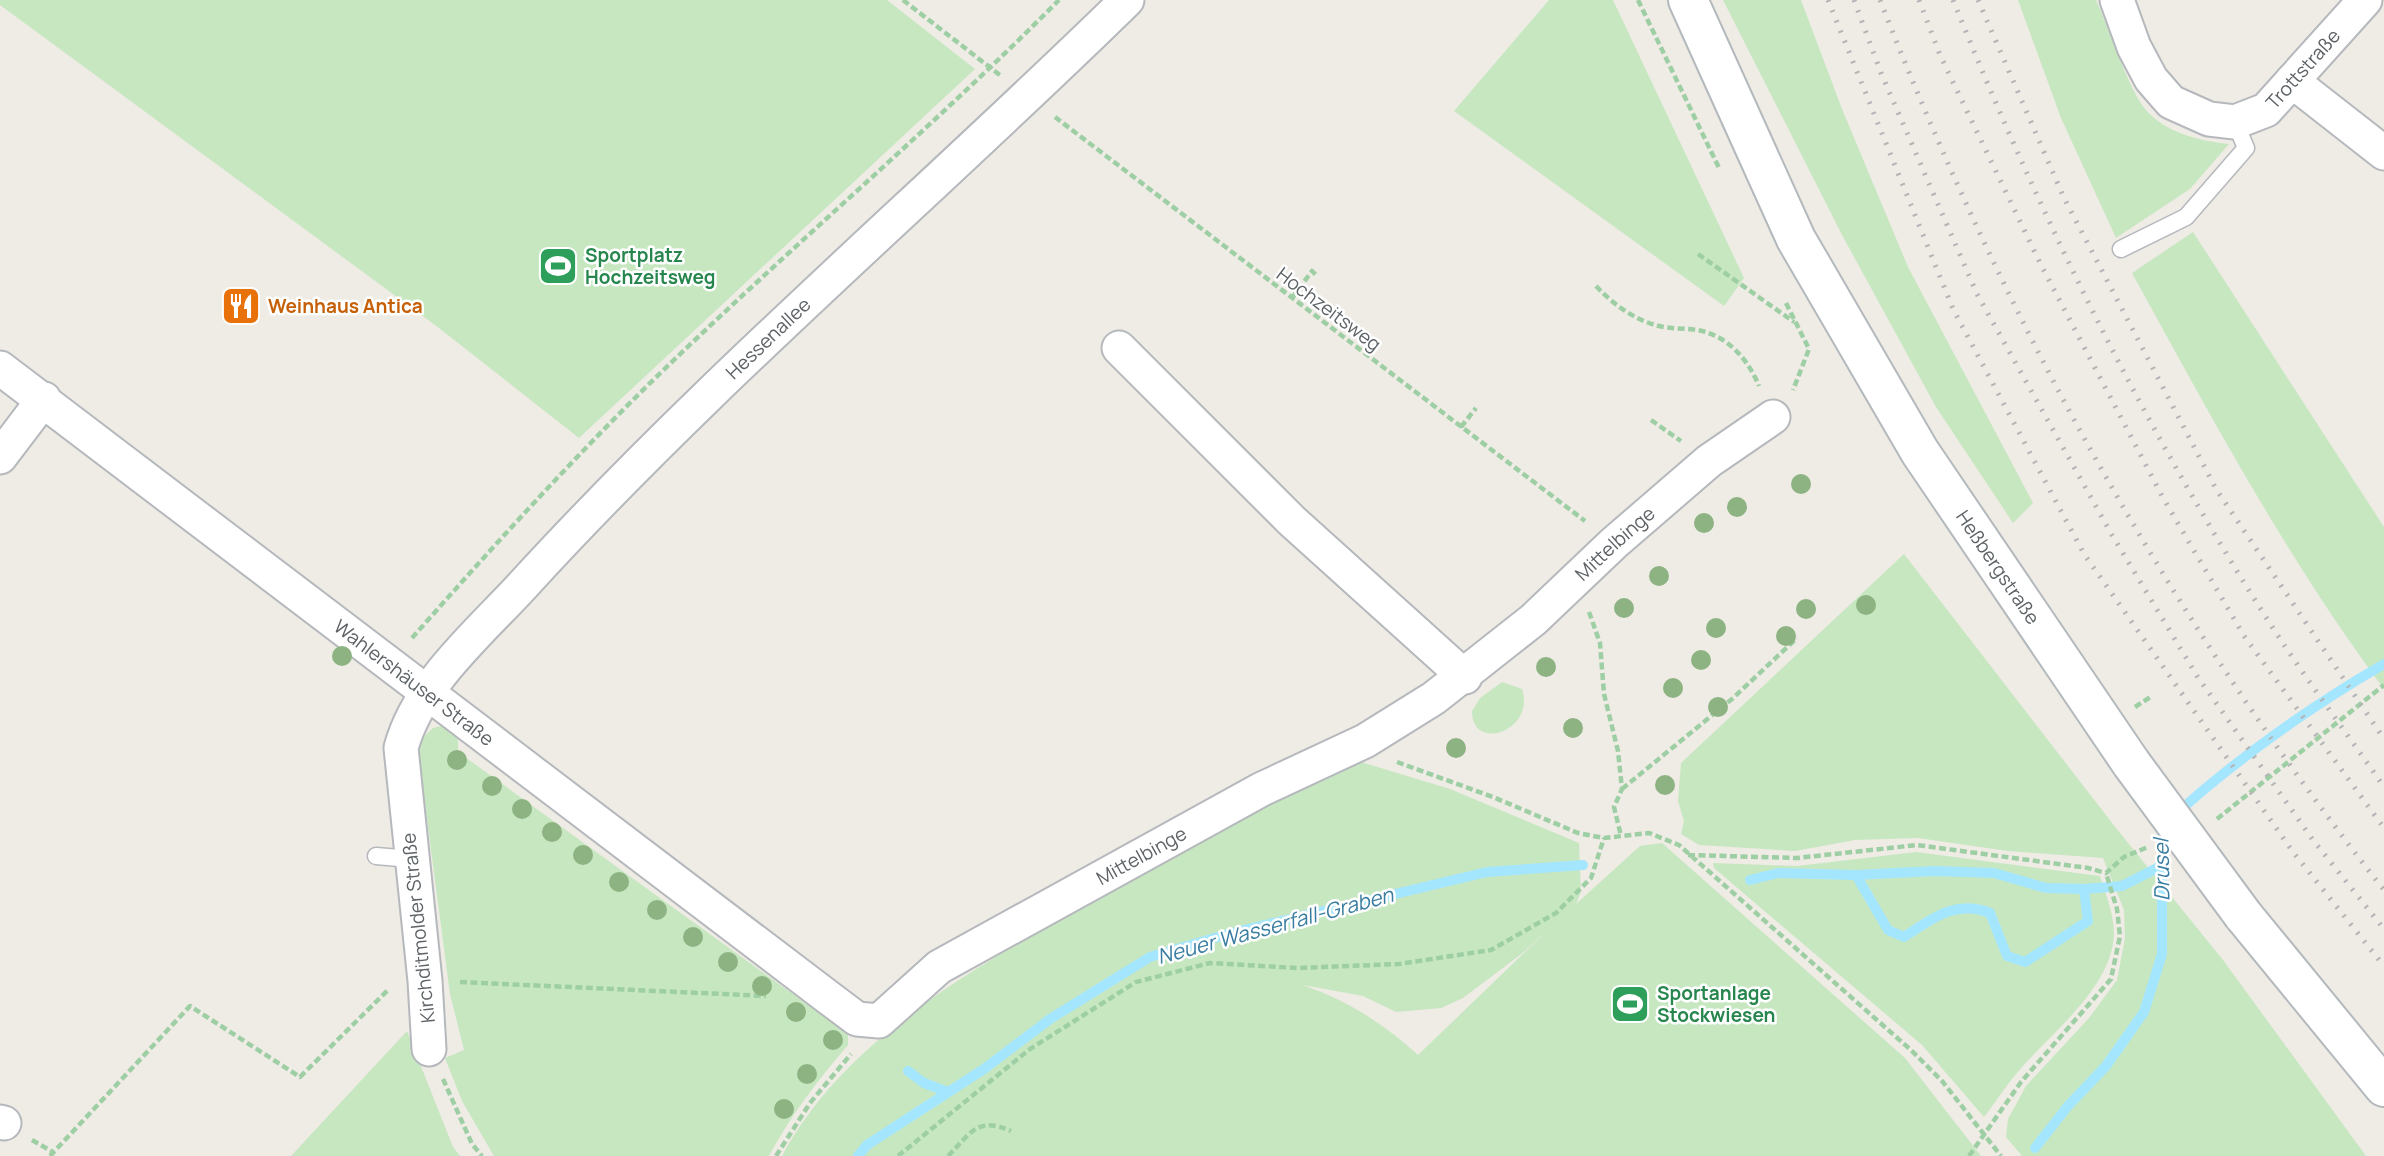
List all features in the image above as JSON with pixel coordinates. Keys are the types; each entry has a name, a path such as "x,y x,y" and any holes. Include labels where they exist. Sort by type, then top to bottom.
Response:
{"main road":[{"name":"Heßbergstraße","path":"1688,0 1796,239 1920,452 2131,763 2243,915 2384,1087"}],"street":[{"name":"Hessenallee","path":"428,695 451,664 547,558 680,422 1028,97 1127,0"},
{"path":"2117,0 2134,47 2151,79 2171,103 2209,119 2235,122"},
{"name":"Trottstraße","path":"2235,122 2266,110 2365,0"},
{"path":"2292,81 2384,153"},
{"path":"1119,348 1292,521 1465,677"},
{"name":"Wahlershäuser Straße","path":"0,368 829,998"},
{"path":"0,457 44,399"},
{"name":"Mittelbinge","path":"878,1021 939,967 1250,795 1364,741 1465,677 1534,620 1614,543 1709,461 1773,417"},
{"name":"Kirchditmolder Straße","path":"428,695 407,724 401,748 425,981 429,1049"},
{"path":"829,998 857,1019 878,1021"}],"lane":[{"path":"2122,249 2186,217 2246,148 2235,122"},
{"path":"376,856 411,859"}],"path":[{"path":"903,0 991,68"},
{"path":"389,665 523,513 647,386 991,68 1059,0"},
{"path":"1638,0 1724,178"},
{"name":"Hochzeitsweg","path":"1028,97 1614,543"},
{"path":"1698,254 1796,323"},
{"path":"1292,298 1312,271 1316,275"},
{"path":"1596,286 1623,311 1658,326 1700,331 1724,341 1754,373 1773,417 1797,385 1809,349 1784,299"},
{"path":"1461,427 1476,408"},
{"path":"1578,577 1600,643 1604,694 1618,751 1622,789"},
{"path":"1621,836 1614,807 1622,789 1674,743 1732,699 1797,638"},
{"path":"2212,823 2384,685"},
{"path":"2135,707 2152,696"},
{"path":"1364,741 1379,756 1493,797 1578,833 1604,838 1649,833 1679,845 1687,855 1913,1051 1942,1081 2001,1156"},
{"path":"898,1156 1030,1049 1136,982 1210,963 1297,968 1399,964 1491,950 1556,913 1591,878 1604,838"},
{"path":"1687,855 1797,858 1917,845 2088,868 2106,873"},
{"path":"2106,873 2124,857 2144,849"},
{"path":"1969,1156 2021,1082 2110,979 2120,936 2118,909 2106,873"},
{"path":"50,1156 190,1006 300,1077 390,988 425,981 829,998"},
{"path":"776,1156 810,1103 878,1021"},
{"name":"Kirchditmolder Straße","path":"429,1049 472,1144 482,1156"},
{"path":"947,1156 978,1126 989,1123 1011,1131"}],"green space":[{"name":"Sportplatz Hochzeitsweg","path":"0,0 887,0 975,69 579,438 435,325 0,5"},
{"path":"1549,0 1613,0 1744,278 1724,306 1454,111"},
{"path":"1723,0 1801,0 1842,109 1908,267 2033,503 2013,523 1936,407 1842,235"},
{"path":"2018,0 2096,0 2130,83 2150,114 2181,134 2229,144 2190,189 2116,238 2061,118"},
{"path":"2193,232 2384,527 2384,689 2282,538 2220,433 2132,273"},
{"path":"1904,554 2116,828 2223,960 2366,1156 2022,1156 2006,1137 2008,1119 2026,1086 2089,1018 2117,980 2125,938 2124,910 2103,858 2008,851 1918,838 1855,840 1795,851 1699,845 1681,834 1684,821 1678,801 1681,763"},
{"path":"1502,682 1522,689 1524,704 1520,716 1512,725 1502,732 1492,734 1482,731 1475,724 1472,711 1480,698"},
{"path":"446,725 458,733 458,752 848,1034 848,1045 786,1126 769,1156 494,1156 462,1101 445,1058 464,1050 450,994 419,759 420,740 433,728"},
{"path":"1361,762 1450,789 1579,843 1581,892 1576,904 1640,846 1662,843 1905,1058 1981,1156 782,1156 809,1113 842,1074 880,1039 963,977 1218,830 1343,765","holes":["1554,924 1418,1055 1364,1014 1303,985 1363,996 1396,1012 1441,1008 1463,998 1524,952"]},
{"path":"1916,852 2100,876 2111,912 2114,934 2111,954 2091,992 2016,1074 1984,1117 1922,1045 1714,868 1713,863 1797,866"},
{"path":"407,1031 453,1147 460,1156 291,1156"}],"waterway":[{"name":"Drusel","path":"2177,813 2277,733 2384,664"},
{"name":"Drusel","path":"2035,1148 2068,1106 2106,1066 2144,1012 2162,954 2162,826"},
{"name":"Neuer Wasserfall-Graben","path":"858,1156 867,1145 984,1069 1050,1019 1150,957 1228,934 1487,872 1583,865"},
{"name":"Neuer Wasserfall-Graben","path":"1750,880 1778,873 1856,875 1935,871 1994,873 2046,888 2084,889 2122,886 2163,865"},
{"path":"1856,875 1888,930 1904,937 1944,913 1966,908 1977,909 1990,913 2007,956 2025,962 2088,921 2084,889"},
{"path":"908,1071 924,1083 948,1092"}],"railway":[{"path":"1828,0 1953,309 2084,554 2293,852 2384,966"},
{"path":"1854,0 1881,73 1977,294 2112,535 2197,676 2313,840 2384,929"},
{"path":"1880,0 1929,120 1982,237 2038,352 2099,464 2163,574 2232,682 2306,787 2384,890"},
{"path":"1919,0 1940,55 2040,263 2162,496 2244,636 2384,828"},
{"path":"1953,0 2021,161 2096,318 2137,396 2223,548 2269,622 2384,787"},
{"path":"1978,0 2064,198 2216,489 2384,739"}],"place":[{"name":"Sportplatz Hochzeitsweg","path":"558,266"},
{"name":"Weinhaus Antica","path":"241,306"},
{"name":"Sportanlage Stockwiesen","path":"1630,1004"}]}
